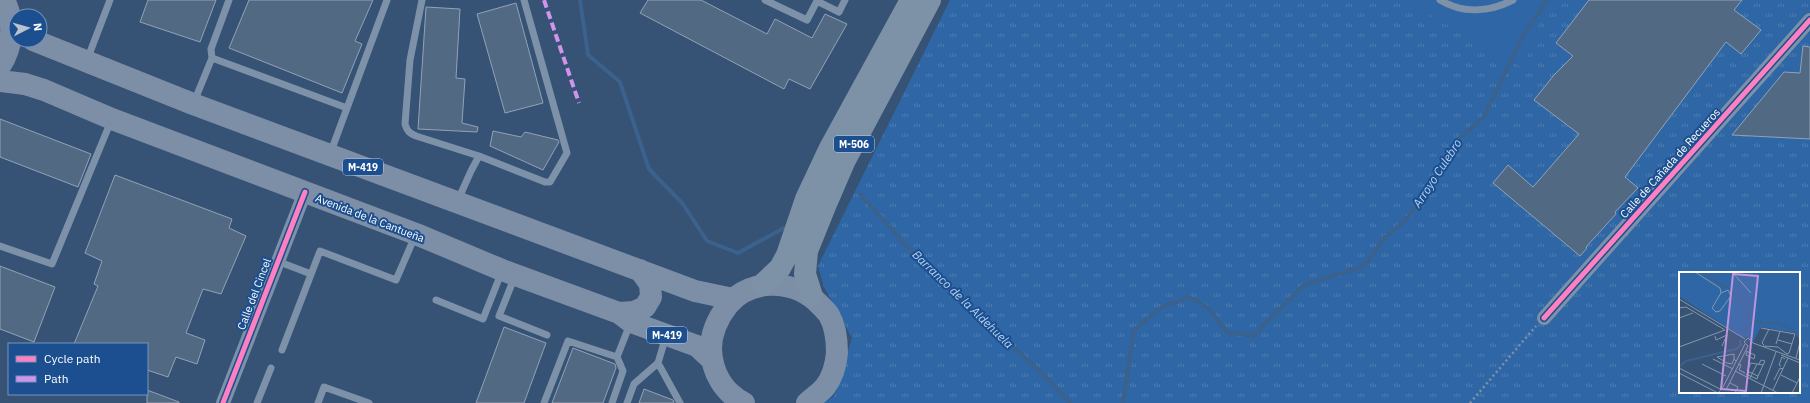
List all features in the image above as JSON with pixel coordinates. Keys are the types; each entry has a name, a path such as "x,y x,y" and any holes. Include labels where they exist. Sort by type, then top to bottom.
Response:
{"highway":[{"path":"858,96 865,66 898,0"},
{"name":"M-506","path":"762,285 780,268 787,255 806,199 830,148 911,0"},
{"name":"M-506","path":"812,296 805,274 807,251 845,160 930,0"}],"main road":[{"name":"M-419","path":"48,46 193,104 695,291 733,299"},
{"path":"0,66 7,57 9,48"},
{"name":"Avenida de la Cantueña","path":"0,81 25,84 38,88 112,119 416,234 509,273 697,346 712,360"},
{"path":"625,317 645,307 651,297 650,284 640,270"},
{"name":"M-506","path":"738,401 720,381 712,360 711,337 719,316 733,299 747,290 762,285 788,285 812,296 829,315 838,338 836,364 825,387 807,403"}],"street":[{"name":"Calle de Cañada de Recueros","path":"1544,318 1806,32 1810,20"},
{"name":"Calle del Cincel","path":"223,403 305,192"}],"lane":[{"path":"87,61 110,0"},
{"path":"193,104 212,58 211,49 230,0"},
{"path":"329,155 387,0"},
{"path":"422,0 410,60 405,124 406,129 416,136 480,156 545,182 550,182 567,153 524,0"},
{"path":"765,0 806,20 817,2 838,12 845,0"},
{"path":"1440,0 1460,9 1480,10 1504,4 1513,0"},
{"path":"212,58 347,108"},
{"path":"0,246 52,264 112,119"},
{"path":"458,202 470,171 480,156"},
{"path":"282,350 320,251 396,280 416,234"},
{"path":"277,262 311,274"},
{"path":"436,300 483,319 509,273"},
{"path":"509,273 500,316 547,335"},
{"path":"612,403 623,371 617,358 625,317"},
{"path":"627,403 634,384 658,363 666,334"},
{"path":"544,403 568,341 617,358"},
{"path":"658,363 680,403"},
{"path":"257,403 271,368"},
{"path":"318,403 324,387 369,403"}],"path":[{"path":"1470,403 1544,318"}],"green space":[{"path":"950,0 1810,0 1810,403 824,403 834,396 852,338 824,287 818,266"},
{"path":"1404,0 1551,0 1548,9 1543,13 1523,68"}],"building":[{"path":"148,0 216,0 200,42 140,22"},
{"path":"249,0 373,0 355,41 362,44 342,93 229,48"},
{"path":"648,0 701,0 767,34 775,19 812,38 825,14 847,24 810,89 789,79 784,89 640,13"},
{"path":"1589,0 1742,0 1734,10 1761,30 1741,54 1726,42 1625,177 1638,188 1615,212 1616,214 1586,247 1587,248 1580,256 1493,183 1508,165 1533,187 1579,134 1534,100 1554,75 1573,56 1556,43"},
{"path":"516,3 543,103 505,113 477,14"},
{"path":"426,7 460,9 456,78 465,79 462,123 478,127 477,132 418,129"},
{"path":"1803,46 1810,47 1810,139 1732,135 1784,72 1800,73"},
{"path":"0,119 91,154 78,187 0,157"},
{"path":"493,131 521,137 525,132 558,140 559,142 543,170 490,146"},
{"path":"115,175 232,219 229,228 246,236 221,294 203,289 186,333 205,340 197,364 176,357 168,377 148,370 148,343 74,343 98,286 94,284 102,261 85,253"},
{"path":"0,266 55,287 34,342 0,329"},
{"path":"504,327 546,343 524,403 476,403"},
{"path":"573,348 615,364 616,368 603,403 552,403"},
{"path":"644,389 673,400 674,403 639,403"},
{"path":"148,390 179,402 179,403 147,403"}],"waterway":[{"name":"Barranco de la Aldehuela","path":"580,0 588,55 620,82 649,169 683,204 707,241 738,253 784,228"},
{"name":"Arroyo Culebro","path":"1123,403 1134,330 1162,307 1189,297 1208,308 1227,332 1253,336 1304,285 1364,266 1385,237 1405,221 1435,181 1458,139 1484,117 1521,39 1547,0"},
{"name":"Barranco de la Aldehuela","path":"859,193 925,266 1047,378 1070,403"}],"marked path":[{"path":"544,0 579,103"}],"cycle path":[{"path":"1544,318 1810,20"},
{"path":"223,403 305,192"}]}
